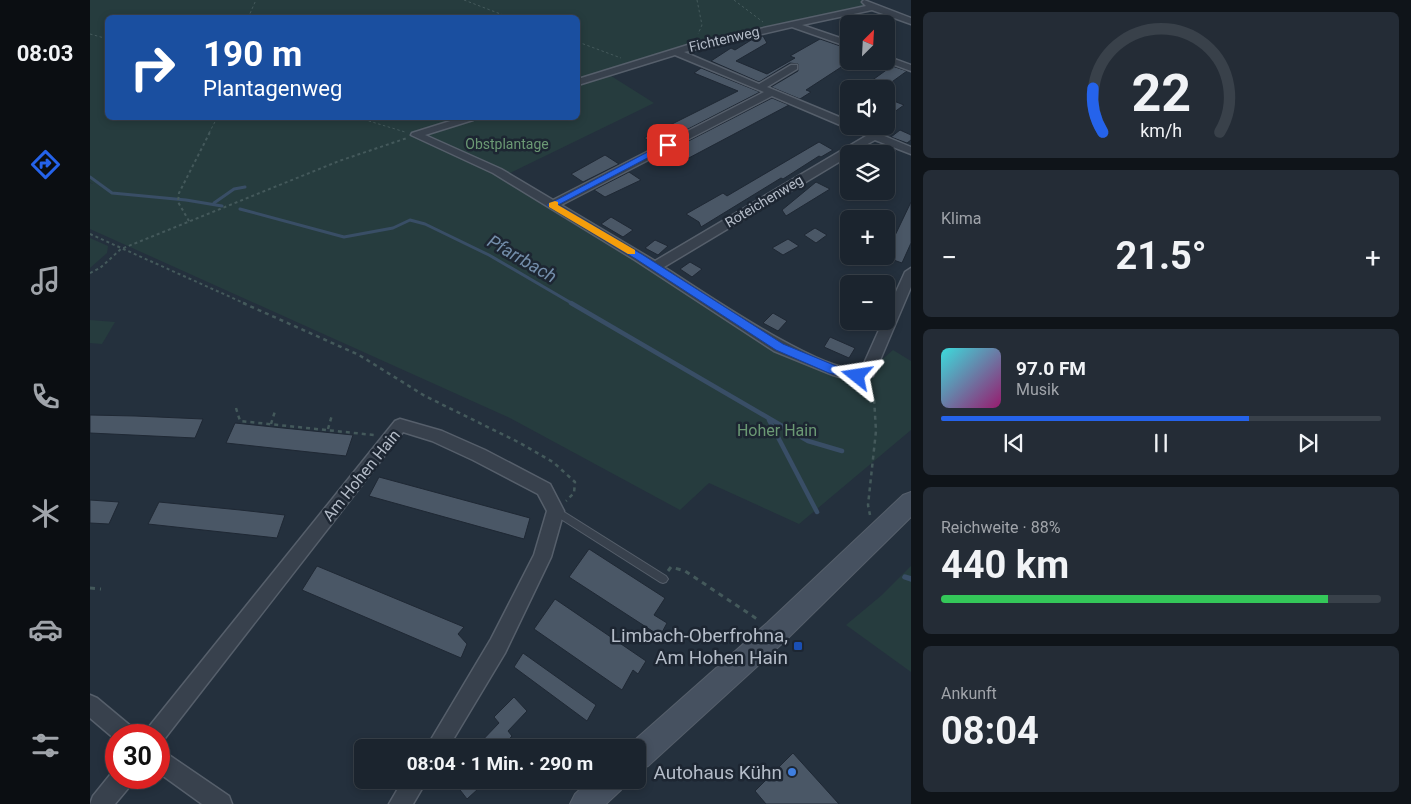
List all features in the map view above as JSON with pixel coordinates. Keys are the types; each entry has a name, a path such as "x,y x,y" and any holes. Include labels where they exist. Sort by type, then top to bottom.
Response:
{"main road":[{"path":"646,749 776,632 911,502"},
{"path":"585,804 601,789"}],"street":[{"path":"863,0 874,7 911,21"},
{"name":"Fichtenweg","path":"580,81 697,45 874,7"},
{"path":"792,24 840,41"},
{"path":"674,51 840,120"},
{"path":"895,62 911,68"},
{"path":"760,87 794,67"},
{"path":"552,205 772,92"},
{"path":"416,135 463,120"},
{"path":"416,135 497,171 655,267 780,347 833,370 862,374 881,346 906,296 911,272"},
{"path":"874,136 911,151"},
{"name":"Roteichenweg","path":"655,267 874,136"},
{"name":"Am Hohen Hain","path":"164,724 400,426 436,436 480,455 544,489 556,511"},
{"path":"441,739 498,646 542,557 556,511"},
{"path":"90,705 113,724"},
{"path":"170,768 221,804"},
{"path":"100,804 113,789"},
{"path":"400,804 410,789"}],"lane":[{"path":"556,511 663,579"}],"path":[{"path":"249,15 256,0"},
{"path":"464,0 503,15"},
{"path":"697,0 702,26 697,45"},
{"path":"734,0 770,28"},
{"path":"90,34 105,38"},
{"path":"580,43 636,64"},
{"path":"189,221 178,202 179,193 216,120"},
{"path":"366,120 416,135"},
{"path":"90,273 100,268 121,249 339,161 416,135"},
{"path":"90,234 359,355 425,396 520,443 553,462 575,482 574,493 556,511"},
{"path":"862,374 874,398 876,431 868,505 876,536"},
{"path":"236,408 240,421 391,437"},
{"path":"271,424 275,411"},
{"path":"328,429 332,415"},
{"path":"663,579 671,567 685,571 776,632"},
{"path":"90,588 101,589"}],"green space":[{"name":"Hoher Hain","path":"90,0 862,0 873,7 770,28 580,79 580,15 105,15 105,120 458,120 417,135 497,171 779,347 833,370 868,372 893,350 911,361 911,430 799,524 709,483 680,510 510,418 90,229 90,183 93,184 90,182"},
{"name":"Obstplantage","path":"608,74 654,103 508,174 436,139 422,135 469,120 580,120 580,83"},
{"path":"90,238 108,246 107,253 90,268"},
{"path":"90,320 115,322 102,344 90,343"},
{"path":"911,566 911,672 846,625 882,595"}],"building":[{"path":"763,36 767,43 736,61 767,74 795,58 790,56 820,39 840,46 840,68 806,90 811,92 800,99 771,87 798,71 798,64 790,63 759,82 711,61 731,48 735,50 756,37"},
{"path":"895,67 907,71 894,80 873,80 886,70 895,70"},
{"path":"701,68 760,92 657,145 644,138 738,91 694,73"},
{"path":"772,98 789,105 685,160 669,151"},
{"path":"895,102 904,105 895,112"},
{"path":"900,130 911,135 911,140 907,143 891,137"},
{"path":"819,142 833,150 821,157 819,156 783,179 781,178 701,227 699,222 686,214 723,193 727,196"},
{"path":"605,155 619,164 583,182 571,174"},
{"path":"629,172 641,180 605,197 594,190"},
{"path":"816,182 830,189 786,216 782,210"},
{"path":"911,202 911,243 902,263 895,260 895,235"},
{"path":"611,217 633,230 623,237 601,224"},
{"path":"815,228 827,235 816,243 804,235"},
{"path":"788,239 799,246 783,255 772,248"},
{"path":"655,240 668,246 658,255 645,248"},
{"path":"690,262 702,269 692,277 680,269"},
{"path":"773,313 787,321 778,331 763,323"},
{"path":"830,337 855,348 849,358 824,347"},
{"path":"90,415 203,419 195,438 90,433"},
{"path":"235,423 353,435 346,456 226,443"},
{"path":"379,477 530,518 524,539 369,496"},
{"path":"90,500 119,502 109,524 90,523"},
{"path":"159,502 285,515 277,538 148,524"},
{"path":"589,549 665,598 654,615 667,623 660,636 569,577"},
{"path":"317,566 464,627 458,634 467,644 461,658 302,590"},
{"path":"555,599 646,661 638,674 633,670 622,690 534,629"},
{"path":"523,653 596,705 587,721 514,667"},
{"path":"514,697 527,711 508,731 512,736 509,739 484,739 499,723 494,717"},
{"name":"Autohaus Kühn","path":"793,753 839,804 766,804 755,791"},
{"path":"459,789 478,789 467,799"}],"waterway":[{"name":"Pfarrbach","path":"90,177 112,193 186,200 222,206"},
{"path":"214,203 234,189 245,187"},
{"name":"Pfarrbach","path":"240,209 344,237 393,228 410,220 425,224 489,255 573,304"},
{"name":"Pfarrbach","path":"571,303 808,441 842,451"},
{"name":"Pfarrbach","path":"769,420 817,512"},
{"name":"Pfarrbach","path":"905,577 911,579"}],"slow traffic":[{"path":"555,204 552,205 632,252"}],"place":[{"name":"Limbach-Oberfrohna, Am Hohen Hain","path":"798,646"},
{"name":"Autohaus Kühn","path":"792,772"}],"route":[{"path":"668,145 552,205 640,257 780,347 833,370 857,376"}]}
